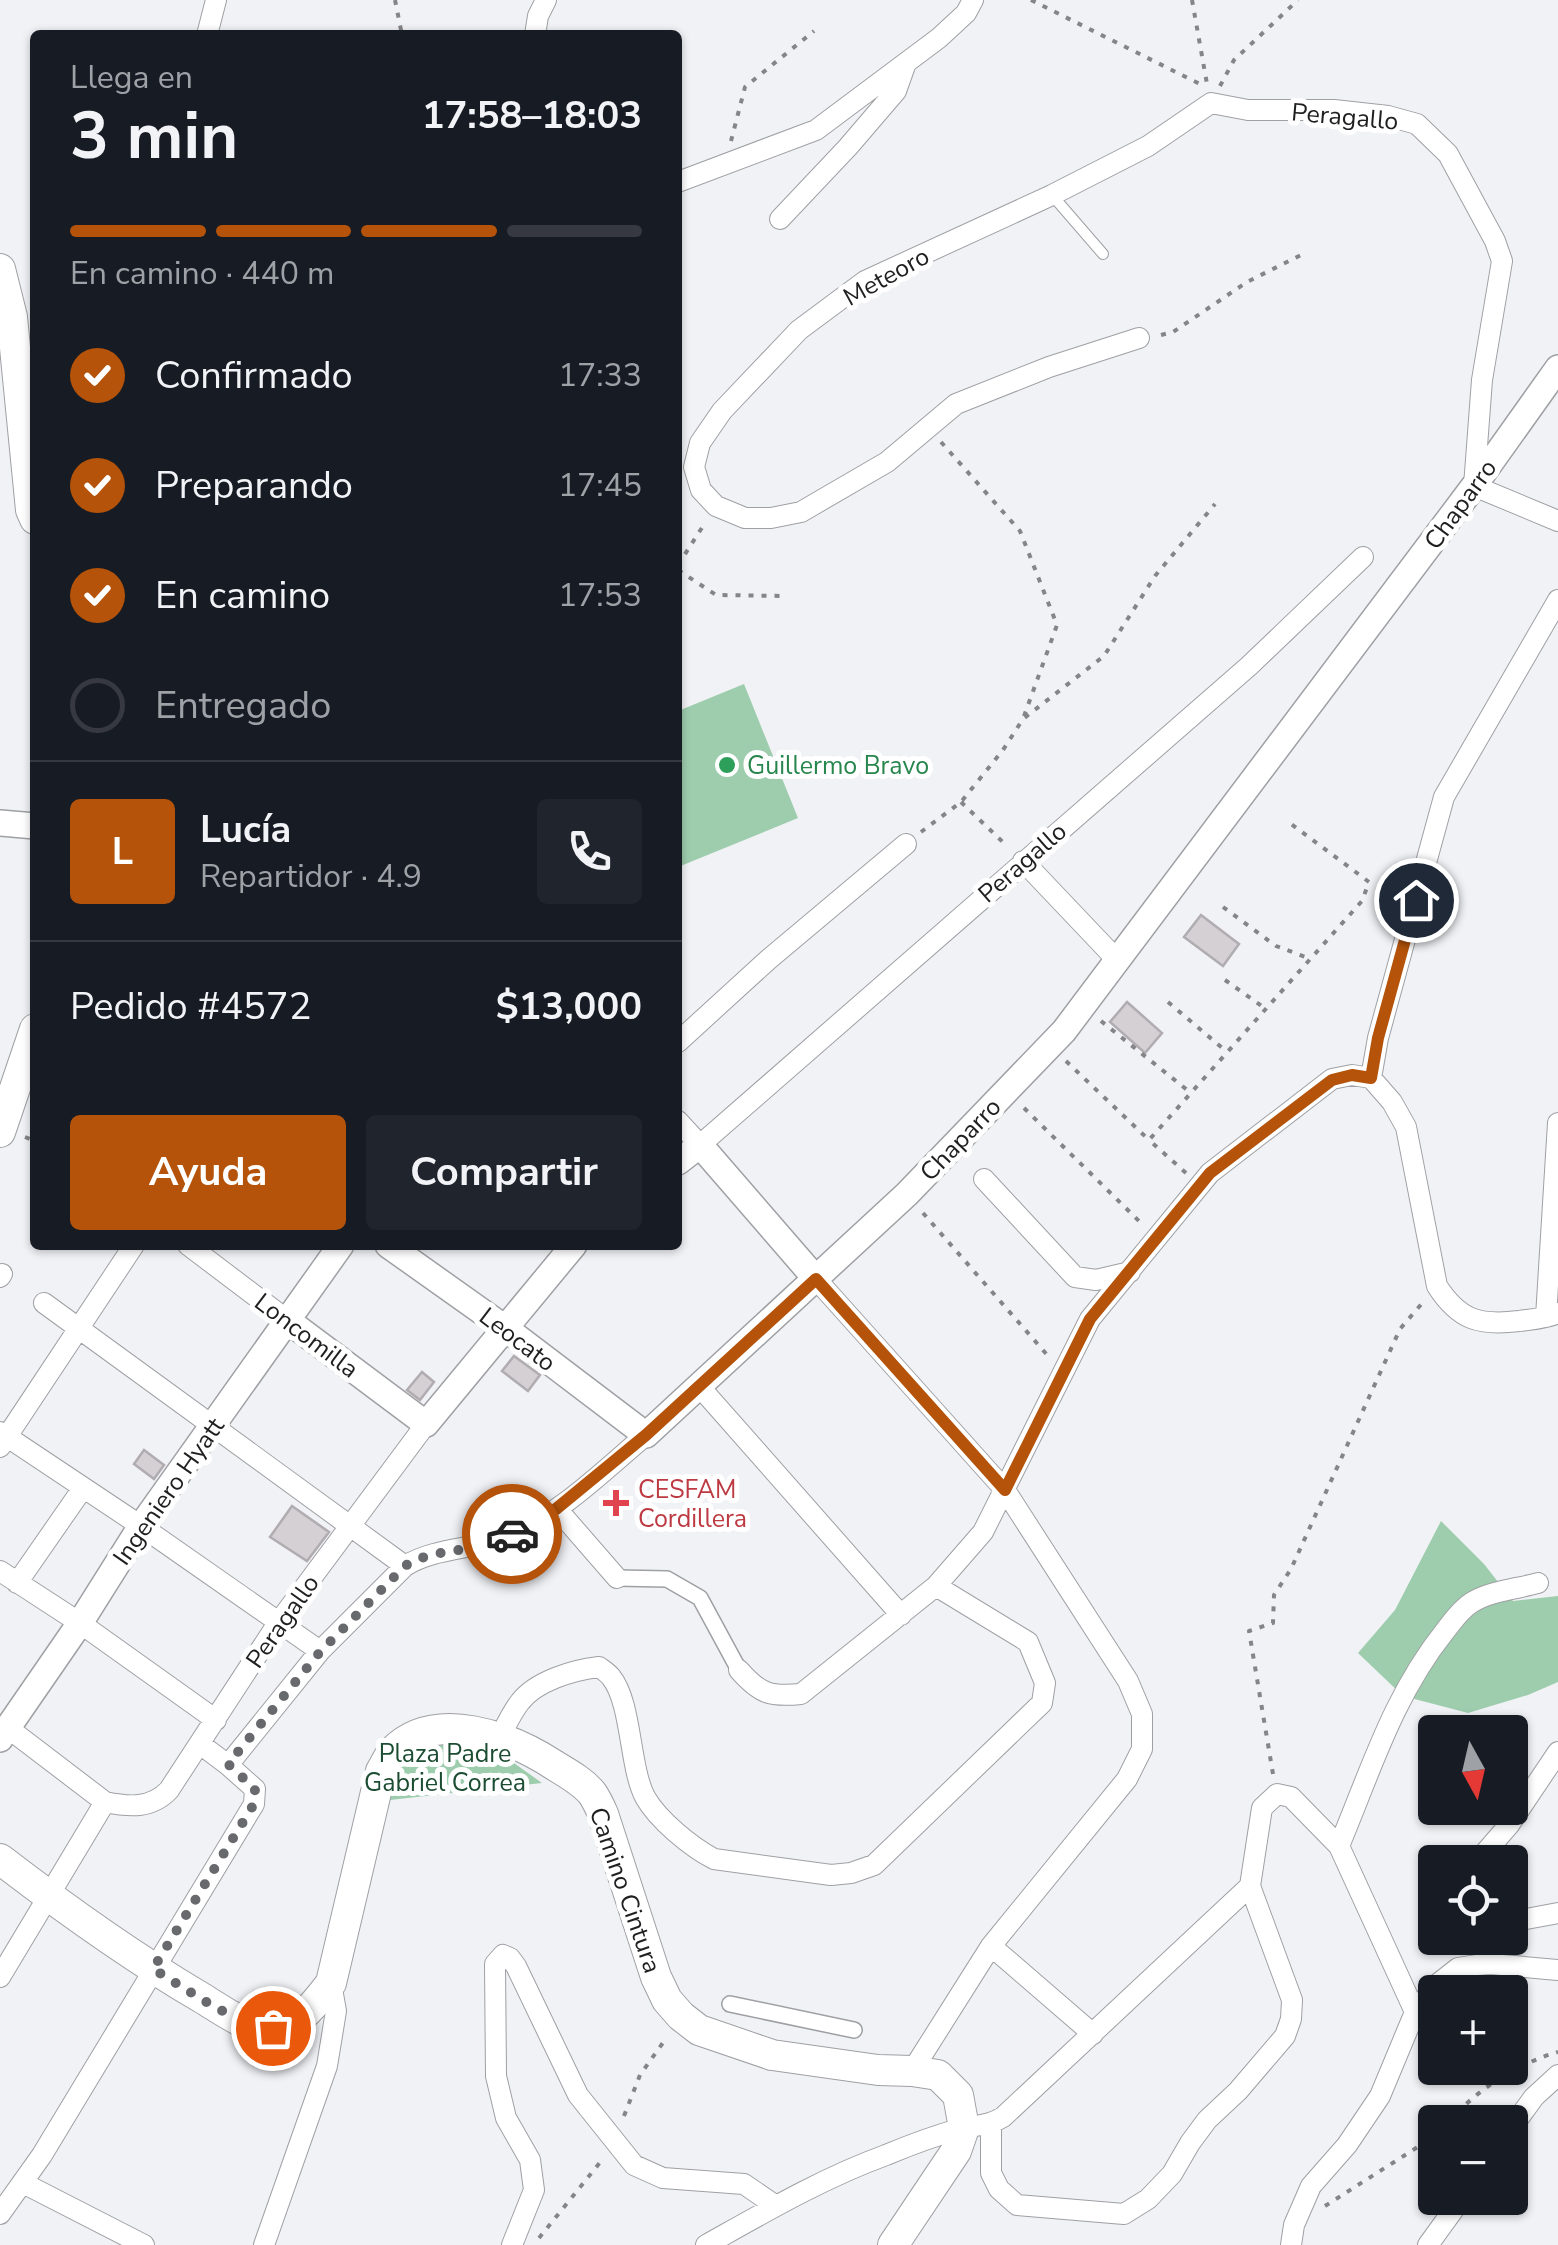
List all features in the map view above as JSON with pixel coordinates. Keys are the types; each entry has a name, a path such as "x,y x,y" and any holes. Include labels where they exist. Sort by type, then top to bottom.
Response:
{"main road":[{"path":"0,270 12,316 30,500"},
{"path":"0,1132 30,1044"},
{"name":"Camino Cintura","path":"0,1858 153,1969 229,2014 255,2026 273,2028 294,2022 331,1983 382,1771 391,1753 428,1732 466,1731 500,1736 538,1754 593,1794 604,1814 656,1977 680,2016 699,2030 772,2055 938,2074 958,2095 978,2126"},
{"path":"893,2245 956,2151 978,2126"}],"street":[{"path":"209,30 216,0"},
{"path":"536,30 546,0"},
{"path":"682,181 816,130 939,38 966,14 973,0"},
{"path":"780,219 896,91 906,64"},
{"name":"Meteoro","path":"716,506 702,490 694,467 700,443 722,411 799,330 866,281 1052,196 1148,146 1209,96"},
{"name":"Peragallo","path":"1209,96 1248,110 1334,110 1388,116 1417,124 1448,154 1496,242 1502,261 1482,380 1474,486"},
{"path":"716,506 745,518 800,512 887,462 956,404 1049,367 1140,338"},
{"name":"Chaparro","path":"228,1764 320,1652 405,1566 420,1557 508,1536 556,1509 646,1435 907,1194 1064,1031 1474,486 1558,368"},
{"path":"1474,486 1558,521"},
{"name":"Peragallo","path":"682,1159 1249,666 1362,556"},
{"path":"1371,1078 1378,1038 1444,796 1558,600"},
{"path":"0,824 30,826"},
{"path":"682,1038 906,844"},
{"path":"1024,862 1118,961"},
{"path":"556,1509 617,1578 667,1579 700,1598 739,1670 755,1688 776,1696 802,1694 936,1586 983,1532 1090,1319 1210,1173 1332,1080 1352,1075 1371,1078 1392,1102 1406,1127 1436,1286 1449,1305 1468,1318 1494,1324 1552,1315 1558,1124"},
{"path":"682,1125 1005,1490 1128,1681 1142,1714 1142,1749 1127,1778 991,1946 912,2071"},
{"path":"984,1179 1075,1277 1096,1280 1130,1272"},
{"path":"131,1250 2,1438 142,1526 320,1652"},
{"name":"Loncomilla","path":"195,1250 426,1424"},
{"name":"Ingeniero Hyatt","path":"4,1733 142,1526 337,1250"},
{"name":"Leocato","path":"395,1250 646,1435"},
{"name":"Peragallo","path":"105,1802 142,1806 161,1798 278,1623 348,1527 426,1424 570,1250"},
{"path":"44,1303 405,1566"},
{"path":"699,1386 901,1615"},
{"path":"83,1488 8,1577 216,1720"},
{"path":"1339,1846 1388,1722 1430,1650 1472,1602 1538,1584"},
{"path":"500,1736 521,1700 577,1670 599,1667 612,1677 620,1697 643,1793 654,1811 699,1851 714,1860 852,1873 874,1865 1042,1703 1045,1682 1028,1642 936,1586"},
{"path":"0,1977 105,1802 4,1733"},
{"path":"0,2214 24,2183 254,1804 255,1789 200,1744"},
{"path":"1492,1845 1558,1752"},
{"path":"978,2126 999,2189 1017,2204 1124,2214 1148,2199 1172,2174 1207,2120 1285,2036 1292,2019 1292,2000 1250,1886 1262,1808 1276,1794 1291,1797 1339,1846 1415,2012"},
{"path":"706,2245 859,2165 933,2137 978,2126 1093,2034 1250,1886"},
{"path":"1528,1919 1558,1913"},
{"path":"991,1946 1093,2034"},
{"path":"512,2245 534,2190 530,2160 506,2118 496,2076 495,1964 503,1955 516,1966 578,2096 634,2165 663,2178 744,2184 776,2206"},
{"path":"1488,1955 1491,1964"},
{"path":"1293,2235 1312,2186 1347,2145 1380,2096 1415,2012 1435,1986 1458,1968 1491,1964 1558,1970"},
{"path":"264,2245 327,2066 336,2011 331,1983"},
{"path":"730,2004 854,2030"},
{"path":"1528,2105 1558,2075"},
{"path":"24,2183 144,2245"},
{"path":"1428,2245 1450,2215"}],"lane":[{"path":"1052,196 1103,254"}],"path":[{"path":"395,0 401,30"},
{"path":"1031,0 1209,96"},
{"path":"1192,0 1209,96"},
{"path":"1209,96 1234,60 1298,0"},
{"path":"726,165 744,87 814,30"},
{"path":"1140,338 1173,332 1246,282 1303,254"},
{"path":"906,844 961,802 1003,750 1023,720 1056,625 1020,531 928,426"},
{"path":"1023,720 1104,656 1155,576 1215,504"},
{"path":"682,561 716,506"},
{"path":"682,571 716,595 786,596"},
{"path":"961,802 1024,862"},
{"path":"1149,1140 1362,902 1369,882 1287,821"},
{"path":"1223,907 1276,946 1311,959"},
{"path":"1225,980 1266,1009"},
{"path":"1168,1002 1228,1052"},
{"path":"1082,1006 1191,1093"},
{"path":"1049,1045 1189,1176"},
{"path":"1006,1091 1144,1226"},
{"path":"907,1194 1064,1374"},
{"path":"1276,1794 1249,1630 1273,1623 1274,1595 1291,1569 1400,1329 1436,1286"},
{"path":"1463,2105 1523,2064 1558,2052"},
{"path":"1293,2235 1418,2148"}],"green space":[{"name":"Guillermo Bravo","path":"744,684 798,818 682,865 682,709"},
{"path":"1441,1521 1484,1564 1513,1601 1558,1596 1558,1682 1468,1713 1403,1696 1358,1653 1395,1610"},
{"name":"Plaza Padre Gabriel Correa","path":"482,1740 542,1783 390,1800 396,1761 435,1742"}],"building":[{"path":"1201,915 1239,944 1223,966 1184,937"},
{"path":"1127,1002 1162,1033 1145,1053 1110,1022"},
{"path":"514,1356 540,1375 528,1391 502,1371"},
{"path":"422,1372 434,1382 420,1400 407,1390"},
{"path":"144,1450 164,1465 154,1479 134,1464"},
{"path":"292,1506 329,1532 307,1561 270,1537"}],"way so far":[{"path":"273,2028 255,2026 229,2014 153,1969 254,1804 255,1789 228,1764 320,1652 405,1566 420,1557 512,1534"}],"place":[{"name":"Guillermo Bravo","path":"727,765"},
{"name":"CESFAM Cordillera","path":"616,1503"}],"route":[{"path":"512,1534 556,1509 646,1435 816,1279 1005,1490 1090,1319 1210,1173 1332,1080 1352,1075 1371,1078 1378,1038 1416,900"}]}
